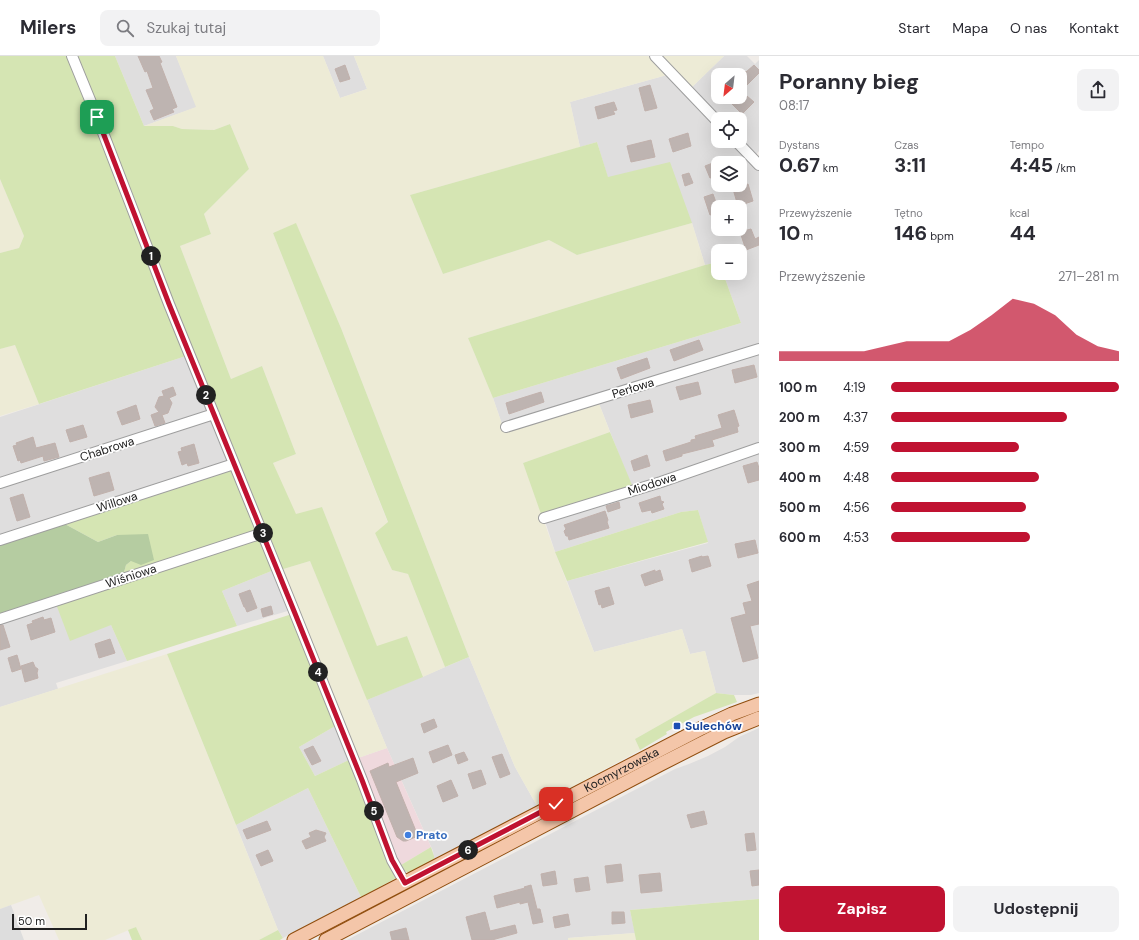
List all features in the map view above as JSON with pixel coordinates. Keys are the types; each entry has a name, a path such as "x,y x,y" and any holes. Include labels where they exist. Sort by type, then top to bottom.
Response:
{"main road":[{"name":"Kocmyrzowska","path":"294,940 702,728 732,714 759,704"},
{"name":"Kocmyrzowska","path":"326,940 665,762 724,732 759,718"}],"street":[{"path":"72,56 169,304 362,780 392,860 405,883"},
{"path":"655,56 711,115"},
{"path":"743,148 759,165"},
{"name":"Perłowa","path":"506,427 759,349"},
{"name":"Chabrowa","path":"0,484 214,414"},
{"name":"Miodowa","path":"544,518 661,482 759,448"},
{"name":"Willowa","path":"0,540 234,464"},
{"name":"Wiśniowa","path":"0,619 262,533"}],"shaded area":[{"path":"115,56 176,56 197,107 144,126"},
{"path":"176,56 323,56 340,98 367,89 354,56 648,56 667,75 570,102 580,147 410,195 443,274 549,240 577,255 692,223 705,265 468,338 493,398 504,430 598,401 610,432 523,463 555,552 594,652 682,629 690,654 705,651 716,693 635,739 640,750 537,806 515,767 469,657 341,328 296,224 273,233 388,523 375,533 392,570 408,574 445,667 423,677 407,636 377,647 322,507 294,515 273,463 296,454 262,366 231,379 180,246 211,234 204,214 249,169 230,124 214,130 182,129 173,126 144,126 196,107"},
{"path":"323,56 354,56 367,89 340,98"},
{"path":"659,56 724,56 711,68 690,89"},
{"path":"724,56 747,56 755,64 759,60 759,151 755,156 747,147 747,112 712,112 690,89 711,69 711,104 747,104 747,68 712,68"},
{"path":"667,75 711,122 711,148 737,148 744,156 711,156 711,192 747,192 747,159 759,171 759,693 751,695 734,695 716,693 705,651 690,654 682,629 594,652 567,581 708,543 698,510 681,512 555,552 544,518 631,485 598,401 504,430 493,398 741,323 726,280 747,280 747,244 711,244 711,264 705,265 692,223 608,178 597,142 580,147 570,102"},
{"path":"0,179 24,236 19,248 0,253"},
{"path":"15,345 39,404 0,416 0,349"},
{"path":"186,356 209,413 0,481 0,417"},
{"path":"213,417 230,462 0,536 0,486"},
{"path":"310,561 387,748 355,759 280,570"},
{"path":"274,570 291,610 237,626 222,591"},
{"path":"56,603 111,625 127,661 56,683 58,689 0,707 0,621"},
{"path":"167,654 278,930 259,940 142,940 136,927 105,940 59,940 39,895 0,909 0,707"},
{"path":"469,657 515,767 537,806 434,860 433,851 367,700"},
{"path":"337,725 351,759 315,776 299,747"},
{"path":"759,728 759,899 630,910 635,933 568,938 568,940 347,940 675,769 708,756 725,747 739,737"},
{"path":"387,748 431,847 401,865 391,849 355,759"},
{"path":"308,788 361,897 283,938 278,930 236,825"},
{"path":"11,905 24,940 0,940 0,909"},
{"path":"635,933 636,940 568,940 568,938"}],"green space":[{"path":"0,56 69,56 186,356 39,404 15,345 0,349 0,253 19,248 24,236 0,179"},
{"path":"74,56 115,56 144,126 173,126 182,129 214,130 230,124 249,169 204,214 211,234 180,246 231,379 262,366 296,454 273,463 296,514 322,507 377,646 407,636 423,677 367,700 310,561 280,570"},
{"path":"597,142 608,177 670,162 692,223 577,255 549,240 443,274 410,195"},
{"path":"296,223 341,328 469,657 445,667 408,574 392,570 375,533 388,522 273,233"},
{"path":"711,264 711,280 726,280 741,323 493,398 468,338"},
{"path":"610,432 632,485 541,514 523,463"},
{"path":"233,466 260,531 123,576 126,565 131,561 117,535 98,542 63,523"},
{"path":"698,510 708,542 567,581 555,552 681,512"},
{"path":"63,523 98,542 117,535 148,534 154,560 141,565 131,561 126,565 123,576 0,616 0,542"},
{"path":"261,537 274,570 222,591 237,626 127,661 111,625 70,641 56,604"},
{"path":"292,614 337,725 299,747 315,776 351,759 398,877 361,897 308,788 236,825 167,654"},
{"path":"716,693 734,695 737,702 694,717 666,732 667,734 640,750 635,739"},
{"path":"431,847 434,860 410,872 403,869 401,865"},
{"path":"759,899 759,940 636,940 630,910"},
{"path":"136,927 142,940 132,940 128,930"},
{"path":"278,930 283,938 280,940 259,940"}],"building":[{"path":"138,56 159,56 162,62 160,63 177,107 172,109 174,112 154,120 150,111 154,109 146,90 153,88 147,71 145,72"},
{"path":"345,65 350,79 340,82 335,69"},
{"path":"754,65 759,70 759,73 747,85 747,71"},
{"path":"650,85 657,108 645,111 639,88"},
{"path":"747,96 754,102 744,112 740,112 732,104 747,104"},
{"path":"614,102 617,110 613,111 615,114 598,119 595,107"},
{"path":"688,133 691,146 673,152 669,139"},
{"path":"651,140 655,157 631,162 627,146"},
{"path":"711,164 711,178 710,178 705,166"},
{"path":"689,173 693,183 685,186 682,175"},
{"path":"747,184 753,201 747,203 747,200 736,200 734,192 747,192"},
{"path":"713,194 715,200 711,200 710,215 704,197"},
{"path":"751,229 755,239 759,237 759,245 747,250 747,244 744,244 741,236 747,236 747,230"},
{"path":"699,340 703,350 674,361 670,350"},
{"path":"647,358 650,368 621,379 617,368"},
{"path":"754,365 757,377 735,383 732,370"},
{"path":"698,382 701,394 680,400 676,387"},
{"path":"173,387 176,395 169,398 172,403 168,413 162,415 165,423 155,426 151,415 159,412 155,407 159,397 164,396 162,391"},
{"path":"541,392 544,402 509,414 506,403"},
{"path":"650,400 653,412 631,418 628,405"},
{"path":"136,405 140,419 122,425 117,412"},
{"path":"734,410 739,426 737,427 738,432 712,440 714,446 682,454 682,456 666,461 663,451 691,442 691,440 696,439 695,436 722,428 718,415"},
{"path":"83,425 87,437 70,442 66,430"},
{"path":"33,437 36,448 55,443 59,457 44,461 43,456 21,463 20,460 18,461 13,446 17,445 16,443"},
{"path":"194,444 199,463 188,466 187,463 182,465 178,452 182,451 181,448"},
{"path":"647,455 650,466 634,471 631,461"},
{"path":"757,462 759,468 759,480 748,483 743,466"},
{"path":"109,472 114,490 94,496 89,478"},
{"path":"23,494 30,517 17,521 10,498"},
{"path":"660,496 661,501 664,502 662,504 664,509 652,513 651,510 642,512 639,503"},
{"path":"619,502 620,508 608,512 606,506"},
{"path":"605,511 609,528 569,540 568,536 566,536 564,531 566,529 564,525"},
{"path":"755,540 758,553 738,558 735,544"},
{"path":"702,556 708,556 711,566 692,572 689,560"},
{"path":"655,570 655,572 660,570 663,580 645,586 641,575"},
{"path":"759,581 759,624 750,626 758,658 743,662 731,618 746,614 743,603 752,601 747,585"},
{"path":"609,587 614,604 602,608 601,604 599,605 595,591"},
{"path":"250,590 257,608 247,612 239,594"},
{"path":"271,606 273,614 263,617 261,609"},
{"path":"43,617 44,620 51,618 55,632 31,640 27,625 33,623 32,621"},
{"path":"0,625 3,625 10,647 0,650"},
{"path":"110,639 115,653 99,658 95,644"},
{"path":"17,655 21,669 12,672 8,658"},
{"path":"33,662 35,667 38,669 38,678 25,682 21,666"},
{"path":"434,719 437,727 424,733 421,724"},
{"path":"448,745 452,755 433,763 429,752"},
{"path":"313,746 321,761 312,765 304,750"},
{"path":"464,752 468,760 458,764 455,755"},
{"path":"502,754 510,774 500,778 492,757"},
{"path":"413,758 418,773 396,782 418,836 403,841 397,837 370,771 388,763 389,767"},
{"path":"481,770 486,784 473,789 468,774"},
{"path":"451,780 458,796 443,802 437,786"},
{"path":"704,811 707,824 691,828 687,815"},
{"path":"267,821 271,830 247,839 243,830"},
{"path":"316,830 326,833 324,837 326,841 306,849 302,841 311,837 309,833"},
{"path":"754,833 756,850 747,851 745,834"},
{"path":"268,850 273,861 261,866 256,855"},
{"path":"621,864 623,881 607,883 605,866"},
{"path":"759,870 759,885 752,886 750,871"},
{"path":"555,871 557,884 543,886 541,874"},
{"path":"660,873 662,891 641,893 639,875"},
{"path":"588,877 590,890 576,892 574,879"},
{"path":"531,885 537,909 540,909 543,922 533,924 528,902 520,904 520,902 497,908 494,896"},
{"path":"485,912 490,931 515,925 517,933 492,940 472,940 466,917"},
{"path":"612,912 624,912 625,923 612,924"},
{"path":"568,914 570,925 555,928 553,917"},
{"path":"406,928 409,940 392,940 390,932"}],"place":[{"name":"Sulechów","path":"677,726"},
{"name":"Prato","path":"408,835"}],"route":[{"path":"97,117 169,304 362,780 392,860 405,883 556,804"}]}
